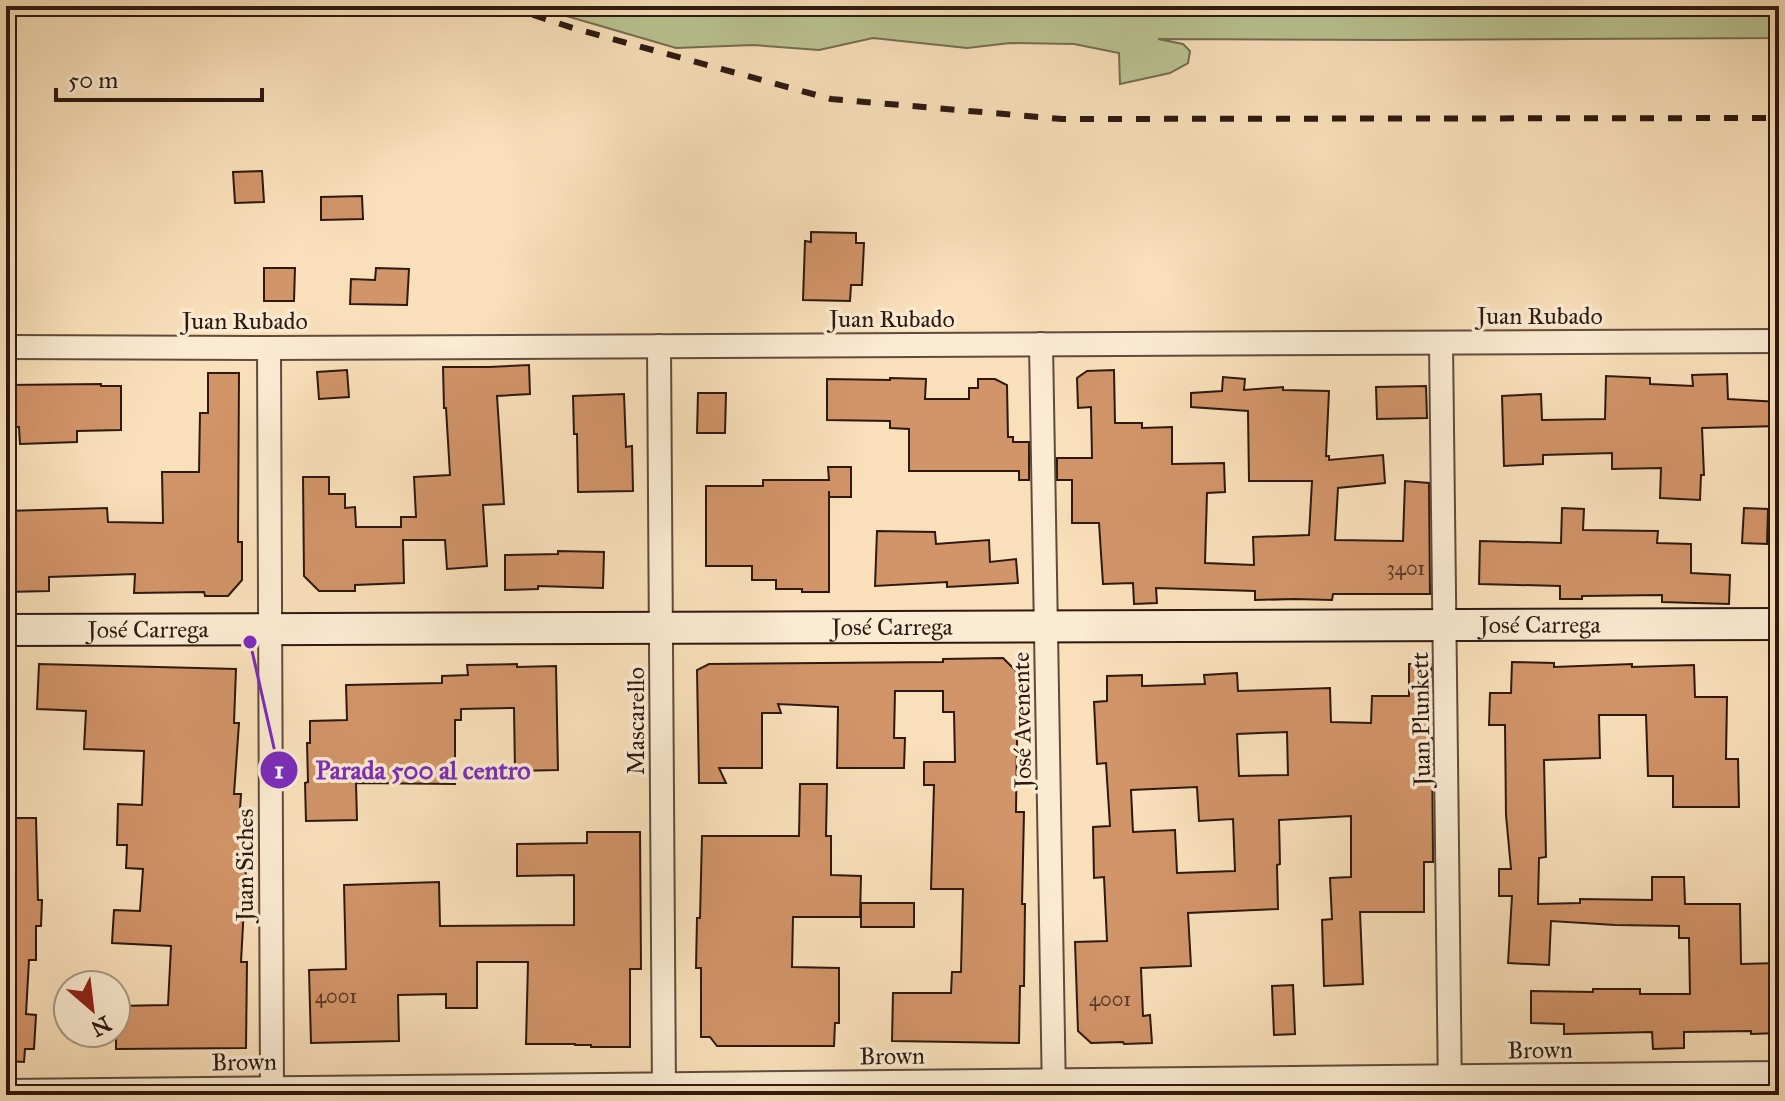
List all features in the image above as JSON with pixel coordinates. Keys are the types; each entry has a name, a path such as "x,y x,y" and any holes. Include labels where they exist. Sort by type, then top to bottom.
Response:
{"main road":[{"name":"José Carrega","path":"6,630 1779,624"}],"street":[{"name":"Juan Rubado","path":"6,347 1779,341"},
{"name":"Juan Plunkett","path":"1441,343 1450,1086"},
{"name":"José Avenente","path":"1041,344 1054,1088"},
{"name":"Mascarello","path":"659,346 664,1090"},
{"name":"Juan Siches","path":"269,348 272,1091"},
{"name":"Brown","path":"6,1091 1450,1086 1779,1073"}],"green space":[{"path":"532,6 1779,6 1779,38 1158,39 1183,44 1190,51 1188,63 1170,73 1120,84 1119,53 1074,44 1010,43 967,48 873,38 819,50 753,45 676,48"}],"building":[{"path":"262,171 264,202 235,203 233,172"},
{"path":"362,196 363,219 321,220 321,197"},
{"path":"811,232 856,233 856,243 864,243 862,285 851,285 850,301 803,300 805,241 811,242"},
{"path":"264,268 295,268 294,301 264,301"},
{"path":"376,268 409,269 407,305 350,304 351,279 375,280"},
{"path":"529,365 530,394 497,396 504,504 483,505 487,566 447,569 445,540 403,540 404,583 355,585 355,591 319,591 304,576 303,477 329,477 329,494 345,494 345,508 355,507 356,527 401,527 401,517 416,517 414,477 450,475 443,367"},
{"path":"347,370 349,397 319,399 317,372"},
{"path":"1114,370 1115,423 1142,423 1142,428 1172,427 1172,464 1224,463 1225,492 1207,493 1205,563 1254,565 1253,537 1309,535 1312,481 1249,481 1248,411 1191,407 1191,393 1222,391 1223,377 1245,379 1244,390 1283,387 1283,390 1329,391 1326,456 1329,460 1383,455 1385,483 1338,488 1335,540 1403,541 1405,481 1429,483 1430,594 1333,594 1332,600 1255,600 1255,591 1156,588 1157,603 1134,604 1133,583 1103,584 1099,523 1072,523 1072,480 1057,480 1057,458 1092,458 1091,407 1078,408 1077,378 1087,371"},
{"path":"208,373 239,373 238,542 242,542 242,580 228,596 205,596 204,592 134,593 135,574 49,577 49,591 6,592 6,511 107,508 108,522 163,523 162,472 199,472 200,413 208,413"},
{"path":"1727,374 1728,399 1779,402 1779,426 1702,428 1704,475 1701,475 1700,500 1660,498 1661,468 1612,469 1612,453 1543,455 1543,464 1504,466 1502,396 1541,394 1542,420 1605,419 1606,376 1650,378 1650,384 1693,386 1692,375"},
{"path":"827,379 926,379 925,399 969,399 969,388 978,388 978,379 995,379 1007,385 1008,437 1013,437 1013,442 1029,442 1029,480 1019,480 1019,471 909,471 909,429 890,428 890,421 827,420"},
{"path":"6,385 121,386 121,430 77,431 77,442 20,444 19,427 6,427"},
{"path":"1426,386 1427,418 1377,419 1376,387"},
{"path":"698,393 726,393 725,433 697,433"},
{"path":"624,394 626,447 632,446 633,491 578,492 573,396"},
{"path":"828,467 851,467 851,497 829,497 829,592 776,589 776,580 752,580 752,566 706,566 706,486 763,486 763,480 829,480"},
{"path":"1562,508 1584,509 1583,530 1658,531 1657,543 1691,544 1691,573 1730,575 1729,604 1662,602 1662,595 1560,599 1560,586 1479,584 1480,541 1561,543"},
{"path":"1744,508 1768,509 1767,544 1742,543"},
{"path":"877,531 935,532 936,544 989,540 990,562 1016,559 1018,583 947,587 947,582 875,586"},
{"path":"558,551 604,552 603,588 538,586 538,589 505,590 505,555 558,554"},
{"path":"1003,658 1018,673 1016,812 1024,812 1024,986 1020,986 1019,1043 892,1041 893,993 951,993 952,972 961,972 963,889 931,889 934,785 924,785 924,762 955,762 954,712 943,712 943,691 895,691 894,738 905,738 904,768 837,768 838,707 778,704 781,713 762,713 762,768 719,768 726,783 699,783 697,670 709,664 943,662 943,659"},
{"path":"1512,662 1554,663 1554,667 1694,665 1695,697 1727,697 1726,759 1738,759 1739,807 1673,807 1673,776 1648,776 1646,715 1599,715 1600,758 1544,760 1546,857 1539,858 1538,904 1580,903 1580,899 1652,900 1652,877 1684,877 1685,904 1740,904 1741,964 1779,963 1779,1033 1684,1032 1684,1048 1653,1049 1652,1032 1564,1034 1564,1024 1531,1023 1531,991 1640,989 1640,994 1690,994 1689,938 1679,938 1679,926 1551,921 1549,965 1508,963 1512,896 1499,896 1499,869 1511,869 1506,815 1505,725 1489,725 1490,693 1511,693"},
{"path":"39,664 236,669 234,723 239,723 234,794 241,794 240,809 253,809 241,962 247,962 246,1048 132,1049 132,1006 168,1005 171,946 112,943 114,910 140,911 143,869 126,868 127,845 117,845 118,804 142,805 144,751 84,749 86,711 37,709"},
{"path":"517,664 517,667 556,666 558,770 515,771 514,708 461,709 461,720 455,720 455,784 356,783 357,820 306,821 305,783 308,782 310,721 347,720 346,685 442,683 442,676 468,675 467,665"},
{"path":"1409,664 1431,664 1433,862 1424,862 1424,912 1360,912 1363,984 1324,986 1322,920 1332,919 1330,878 1351,877 1351,816 1279,820 1278,909 1188,913 1191,966 1141,968 1143,1016 1150,1015 1152,1043 1091,1043 1078,1031 1075,942 1107,941 1104,877 1094,878 1093,827 1110,826 1106,763 1097,764 1094,702 1107,701 1107,676 1142,675 1142,686 1205,684 1204,675 1237,673 1238,691 1330,688 1331,722 1371,723 1372,696 1409,696","holes":["1287,732 1288,775 1239,776 1237,734","1197,787 1199,821 1233,819 1235,871 1177,873 1175,830 1133,832 1131,790"]},
{"path":"800,784 827,784 826,836 831,836 831,875 861,876 860,917 793,917 792,967 839,968 839,1023 835,1023 834,1046 717,1046 710,1037 701,1037 701,968 696,968 702,836 799,836"},
{"path":"6,818 36,818 41,926 36,926 36,960 29,960 26,1014 36,1015 34,1049 25,1049 24,1062 6,1061 6,928 11,928 14,862 6,862"},
{"path":"587,832 640,832 641,969 630,969 630,1047 526,1044 528,962 477,962 477,1008 446,1008 446,994 398,995 399,1041 311,1043 309,970 346,969 344,885 439,882 440,926 574,925 574,875 517,876 517,844 587,843"},
{"path":"861,903 914,903 914,927 861,927"},
{"path":"1293,985 1295,1034 1274,1035 1272,986"}],"railway":[{"path":"506,6 576,29 831,99 1062,119 1779,118"}],"place":[{"name":"Parada 500 al centro","path":"250,642"}]}
